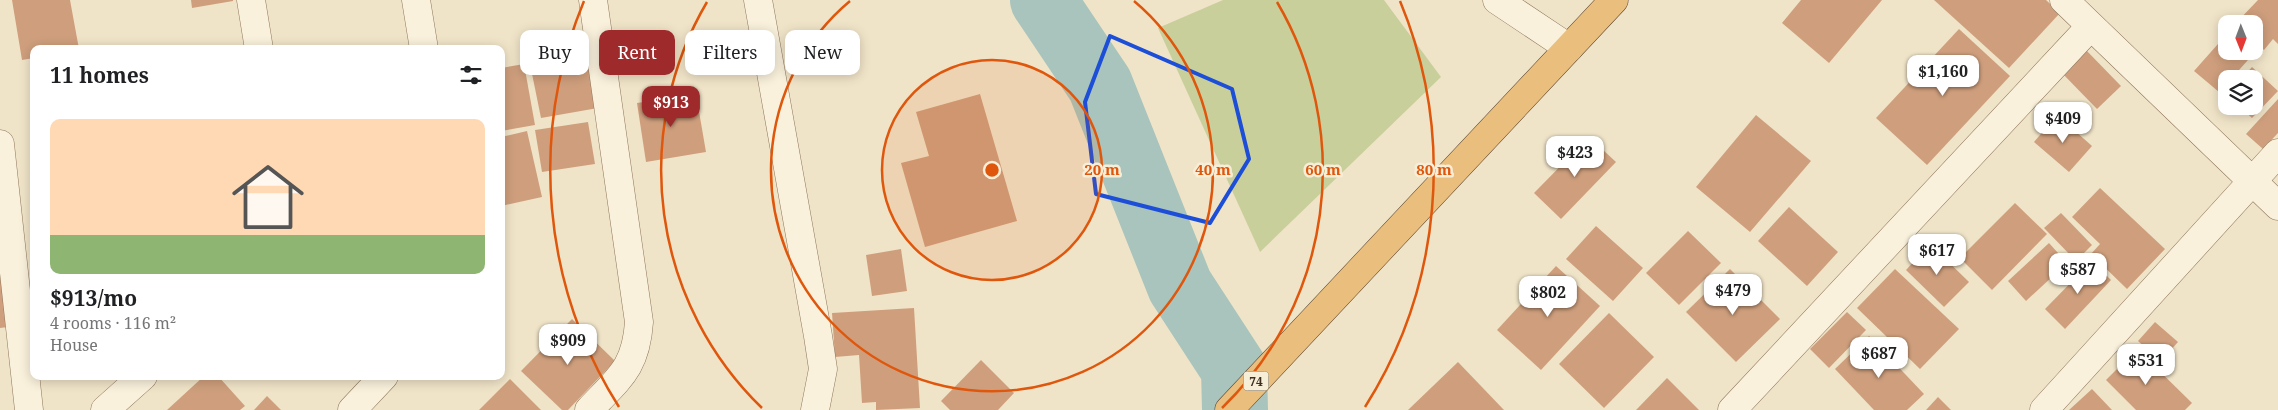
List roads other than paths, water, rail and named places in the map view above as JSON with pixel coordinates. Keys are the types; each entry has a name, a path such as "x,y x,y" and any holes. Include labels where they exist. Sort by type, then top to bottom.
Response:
{"highway":[{"name":"74","path":"1229,410 1614,0"}],"street":[{"path":"251,0 258,45"},
{"path":"416,0 423,45"},
{"path":"589,410 633,360 638,342 639,322 593,0"},
{"path":"758,0 820,344 823,369 815,410"},
{"path":"1496,0 1569,48"},
{"path":"2064,0 2278,206"},
{"path":"1732,410 2090,27"},
{"path":"0,144 29,410"},
{"path":"2044,410 2278,153"},
{"path":"105,410 138,380"},
{"path":"352,410 380,380"}],"waterway":[{"path":"1043,0 1100,85 1180,286 1234,369 1235,410"}]}
